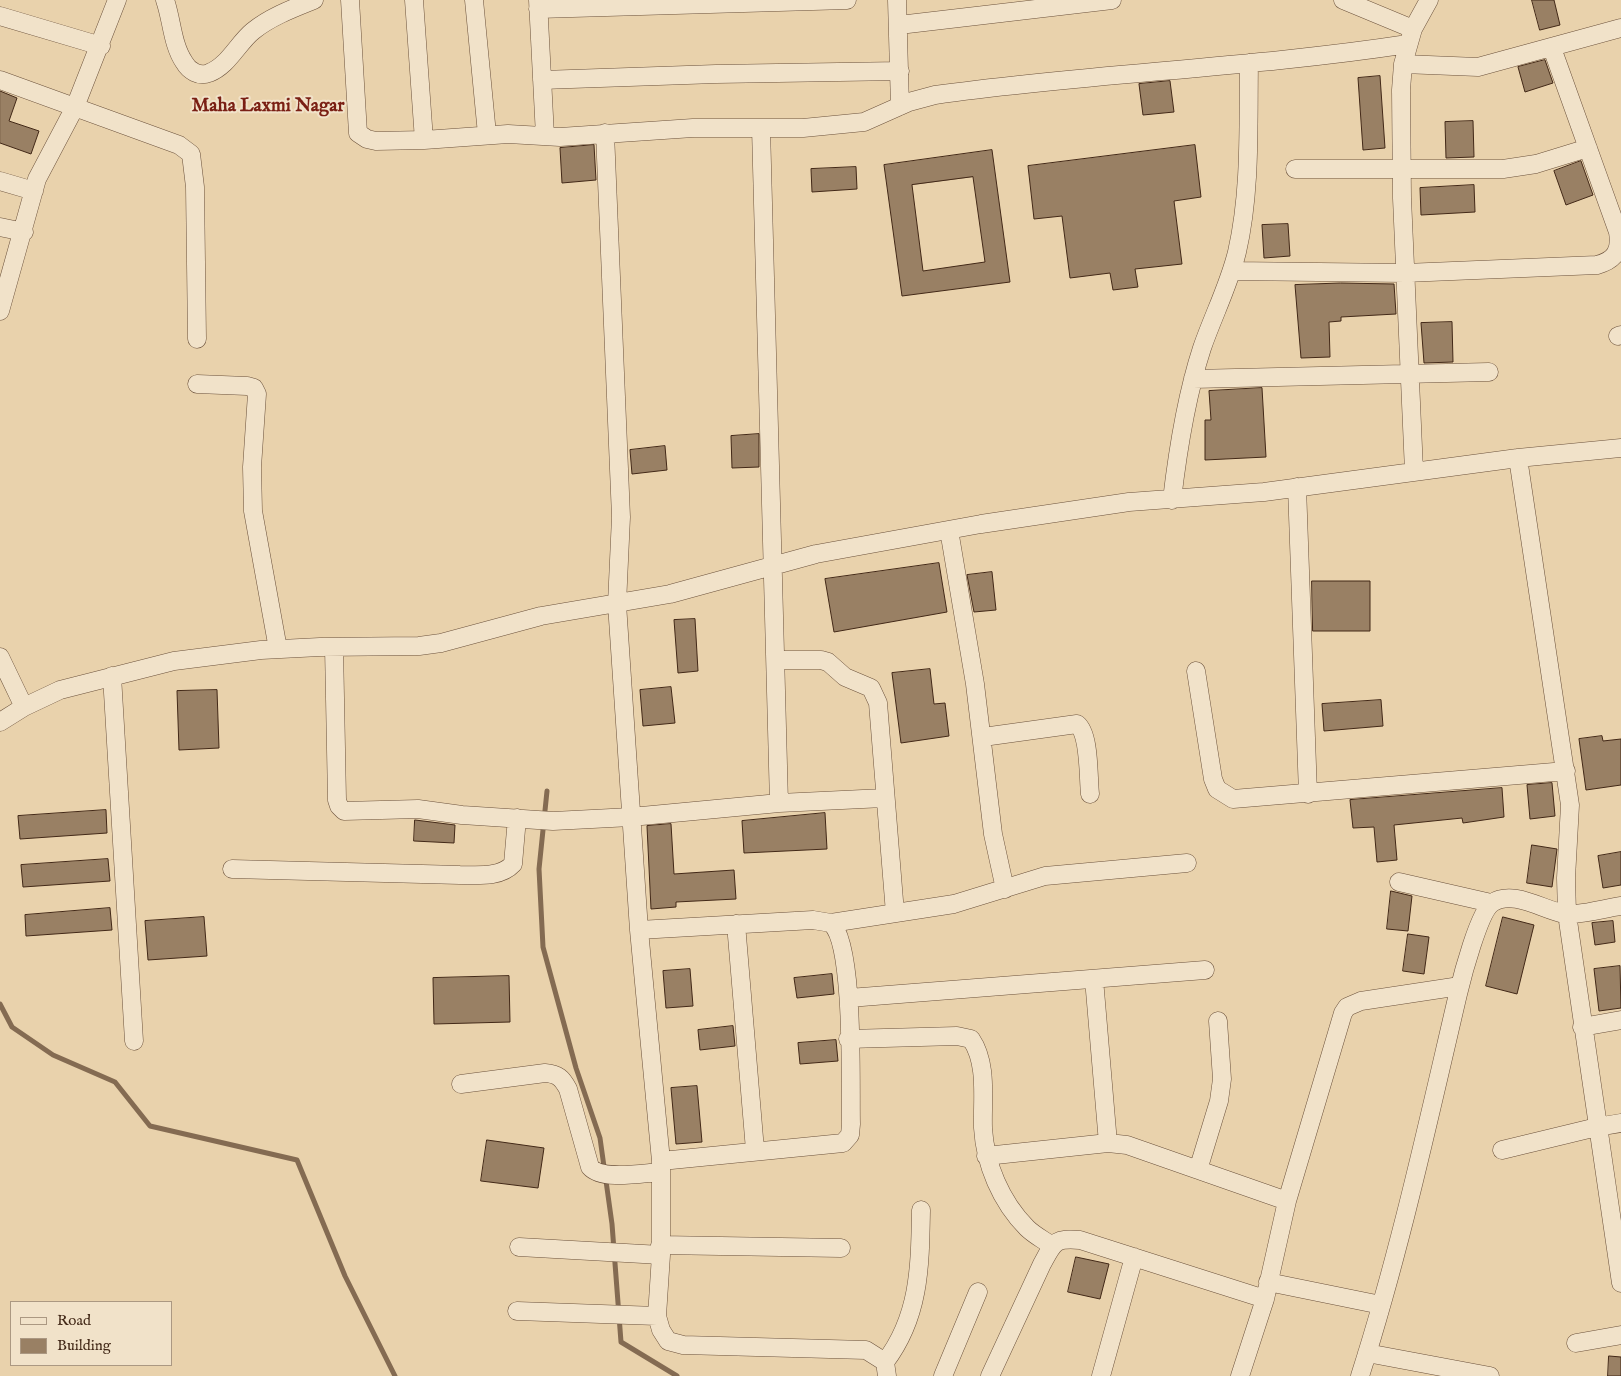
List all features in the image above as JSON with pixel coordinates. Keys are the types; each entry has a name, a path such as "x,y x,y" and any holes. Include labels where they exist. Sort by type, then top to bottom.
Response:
{"street":[{"path":"0,311 24,232 37,179 75,107 118,0"},
{"path":"165,0 177,48 184,62 194,72 201,75 216,70 254,30 291,9 314,0"},
{"path":"350,0 358,133 367,140 376,141 424,140 487,134 545,136 693,128 803,128 864,122 920,98 956,92 1323,57 1411,37"},
{"path":"414,0 424,140"},
{"path":"474,0 487,134"},
{"path":"545,136 538,4 847,0"},
{"path":"897,0 900,106"},
{"path":"899,25 1054,5 1112,0"},
{"path":"1343,0 1411,37"},
{"path":"1414,471 1405,274 1401,90 1403,64 1411,37 1429,0"},
{"path":"0,16 101,46"},
{"path":"1403,64 1478,68 1621,28"},
{"path":"1232,271 1405,274 1597,266 1611,260 1620,252 1618,232 1552,48"},
{"path":"1172,500 1179,441 1193,379 1221,295 1232,271 1241,233 1246,186 1249,63"},
{"path":"542,80 716,74 900,71"},
{"path":"0,80 179,145 191,154 195,187 197,340"},
{"path":"761,128 779,803"},
{"path":"605,134 621,517 617,604 639,930 660,1166 660,1250 657,1316 661,1330 668,1341 683,1345 866,1350 886,1369 900,1342 912,1306 920,1258 921,1210"},
{"path":"1295,169 1503,169 1536,164 1588,148"},
{"path":"0,181 34,191"},
{"path":"0,227 24,232"},
{"path":"1193,379 1489,372"},
{"path":"197,384 247,386 254,388 257,394 252,467 254,511 278,649"},
{"path":"0,722 24,707 60,690 174,661 278,649 419,646 441,643 541,616 617,604 679,591 773,564 816,554 949,530 1087,508 1215,497 1518,458 1621,448"},
{"path":"1518,458 1566,772 1571,818 1566,878 1566,914 1597,1127 1617,1233 1621,1283"},
{"path":"1297,487 1308,794"},
{"path":"949,530 983,738 993,834 1005,889"},
{"path":"334,647 337,800 341,810 354,812 418,809 462,815 554,821 779,803 884,798"},
{"path":"0,657 24,707"},
{"path":"776,660 821,660 828,662 845,677 867,685 875,691 878,703 894,913"},
{"path":"1196,671 1214,779 1217,789 1225,795 1243,799 1566,772"},
{"path":"112,676 134,1040"},
{"path":"983,738 1077,724 1083,728 1085,738 1090,794"},
{"path":"232,869 460,876 495,874 509,868 513,864 524,819"},
{"path":"639,930 813,920 831,924 954,904 1045,876 1187,862"},
{"path":"1400,882 1491,903 1500,899 1511,899 1566,914 1621,906"},
{"path":"1360,1376 1408,1208 1460,986 1477,931 1491,903"},
{"path":"736,924 755,1150"},
{"path":"461,1084 545,1073 554,1074 563,1080 568,1090 590,1167 601,1175 619,1175 755,1150 826,1146 843,1143 850,1135 849,998 840,936 831,924"},
{"path":"849,998 1205,970"},
{"path":"1094,978 1108,1143"},
{"path":"1240,1376 1265,1299 1287,1201 1340,1022 1347,1007 1360,1000 1460,986"},
{"path":"1198,1170 1219,1101 1222,1079 1218,1020"},
{"path":"1582,1027 1621,1020"},
{"path":"848,1039 957,1036 971,1039 977,1048 980,1060 984,1095 983,1127 986,1156 995,1180 1027,1228 1052,1246"},
{"path":"1502,1150 1621,1123"},
{"path":"986,1156 1108,1143 1127,1145 1287,1201"},
{"path":"990,1376 1052,1246 1063,1238 1080,1240 1265,1299"},
{"path":"519,1247 627,1253 660,1250 841,1248"},
{"path":"1101,1376 1134,1258"},
{"path":"1268,1282 1380,1305"},
{"path":"944,1376 978,1292"},
{"path":"517,1311 657,1316"},
{"path":"1576,1343 1621,1334"},
{"path":"1367,1353 1466,1374 1490,1376"}],"building":[{"path":"1532,0 1554,0 1560,25 1540,30"},
{"path":"1545,60 1553,83 1525,92 1518,67"},
{"path":"1380,76 1385,148 1363,150 1358,78"},
{"path":"1170,81 1174,112 1143,115 1139,84"},
{"path":"0,91 17,98 9,121 39,131 31,154 0,143"},
{"path":"1473,121 1474,157 1446,158 1445,122"},
{"path":"594,145 596,180 562,183 560,148"},
{"path":"1195,145 1201,197 1174,201 1182,264 1135,269 1138,287 1113,290 1110,273 1070,278 1062,216 1034,219 1028,166"},
{"path":"992,150 1010,282 902,296 884,165","holes":["973,177 985,262 923,271 912,185"]},
{"path":"1581,161 1593,195 1566,205 1554,171"},
{"path":"856,167 857,189 812,192 811,169"},
{"path":"1474,185 1475,212 1421,215 1420,188"},
{"path":"1288,224 1290,256 1264,258 1262,225"},
{"path":"1341,283 1394,284 1396,314 1341,317 1341,321 1329,322 1330,357 1301,358 1295,285"},
{"path":"1452,322 1453,362 1424,363 1421,323"},
{"path":"1262,388 1266,457 1205,460 1205,420 1211,420 1209,391"},
{"path":"759,434 759,467 732,468 731,436"},
{"path":"665,446 667,470 632,474 630,450"},
{"path":"939,563 947,612 834,632 825,579"},
{"path":"992,572 996,610 974,612 967,575"},
{"path":"1312,581 1370,581 1370,631 1313,631"},
{"path":"695,619 698,671 678,673 674,620"},
{"path":"930,669 934,704 945,703 949,736 901,743 892,673"},
{"path":"671,687 675,723 643,726 640,690"},
{"path":"217,690 219,748 179,750 177,691"},
{"path":"1381,700 1383,726 1324,731 1322,704"},
{"path":"1602,736 1603,741 1621,739 1621,785 1586,790 1579,739"},
{"path":"1552,783 1555,816 1530,819 1527,785"},
{"path":"1502,788 1504,817 1463,823 1462,818 1394,825 1397,860 1377,862 1374,827 1353,828 1350,800"},
{"path":"106,810 107,833 20,839 18,816"},
{"path":"825,813 827,849 744,853 742,821"},
{"path":"415,820 455,825 454,843 414,841"},
{"path":"671,824 674,874 734,870 736,899 676,902 676,907 651,909 647,826"},
{"path":"1532,845 1557,849 1552,887 1527,883"},
{"path":"1621,852 1621,885 1603,888 1598,856"},
{"path":"108,859 110,881 23,887 21,865"},
{"path":"1391,891 1412,896 1408,931 1387,929"},
{"path":"110,908 112,930 26,936 25,915"},
{"path":"204,917 207,956 148,960 145,921"},
{"path":"1503,917 1534,925 1517,994 1486,986"},
{"path":"1613,921 1615,942 1595,945 1592,923"},
{"path":"1408,934 1429,937 1424,974 1403,971"},
{"path":"1620,966 1621,1008 1599,1011 1594,969"},
{"path":"690,969 693,1006 666,1008 663,971"},
{"path":"832,974 834,994 797,998 794,978"},
{"path":"509,976 510,1022 434,1024 433,978"},
{"path":"733,1026 735,1046 700,1050 698,1030"},
{"path":"836,1040 838,1061 800,1064 798,1043"},
{"path":"697,1086 702,1142 676,1144 671,1088"},
{"path":"487,1140 544,1148 538,1188 481,1181"},
{"path":"1076,1257 1109,1264 1100,1299 1068,1292"},
{"path":"1609,1356 1621,1357 1621,1376 1608,1376"}],"waterway":[{"path":"547,791 539,869 543,947 576,1068 600,1138 612,1224 621,1342 677,1376"},
{"path":"0,1004 12,1027 53,1055 115,1082 150,1126 297,1160 345,1276 395,1376"}],"district":[{"name":"Maha Laxmi Nagar","path":"268,107"}]}
